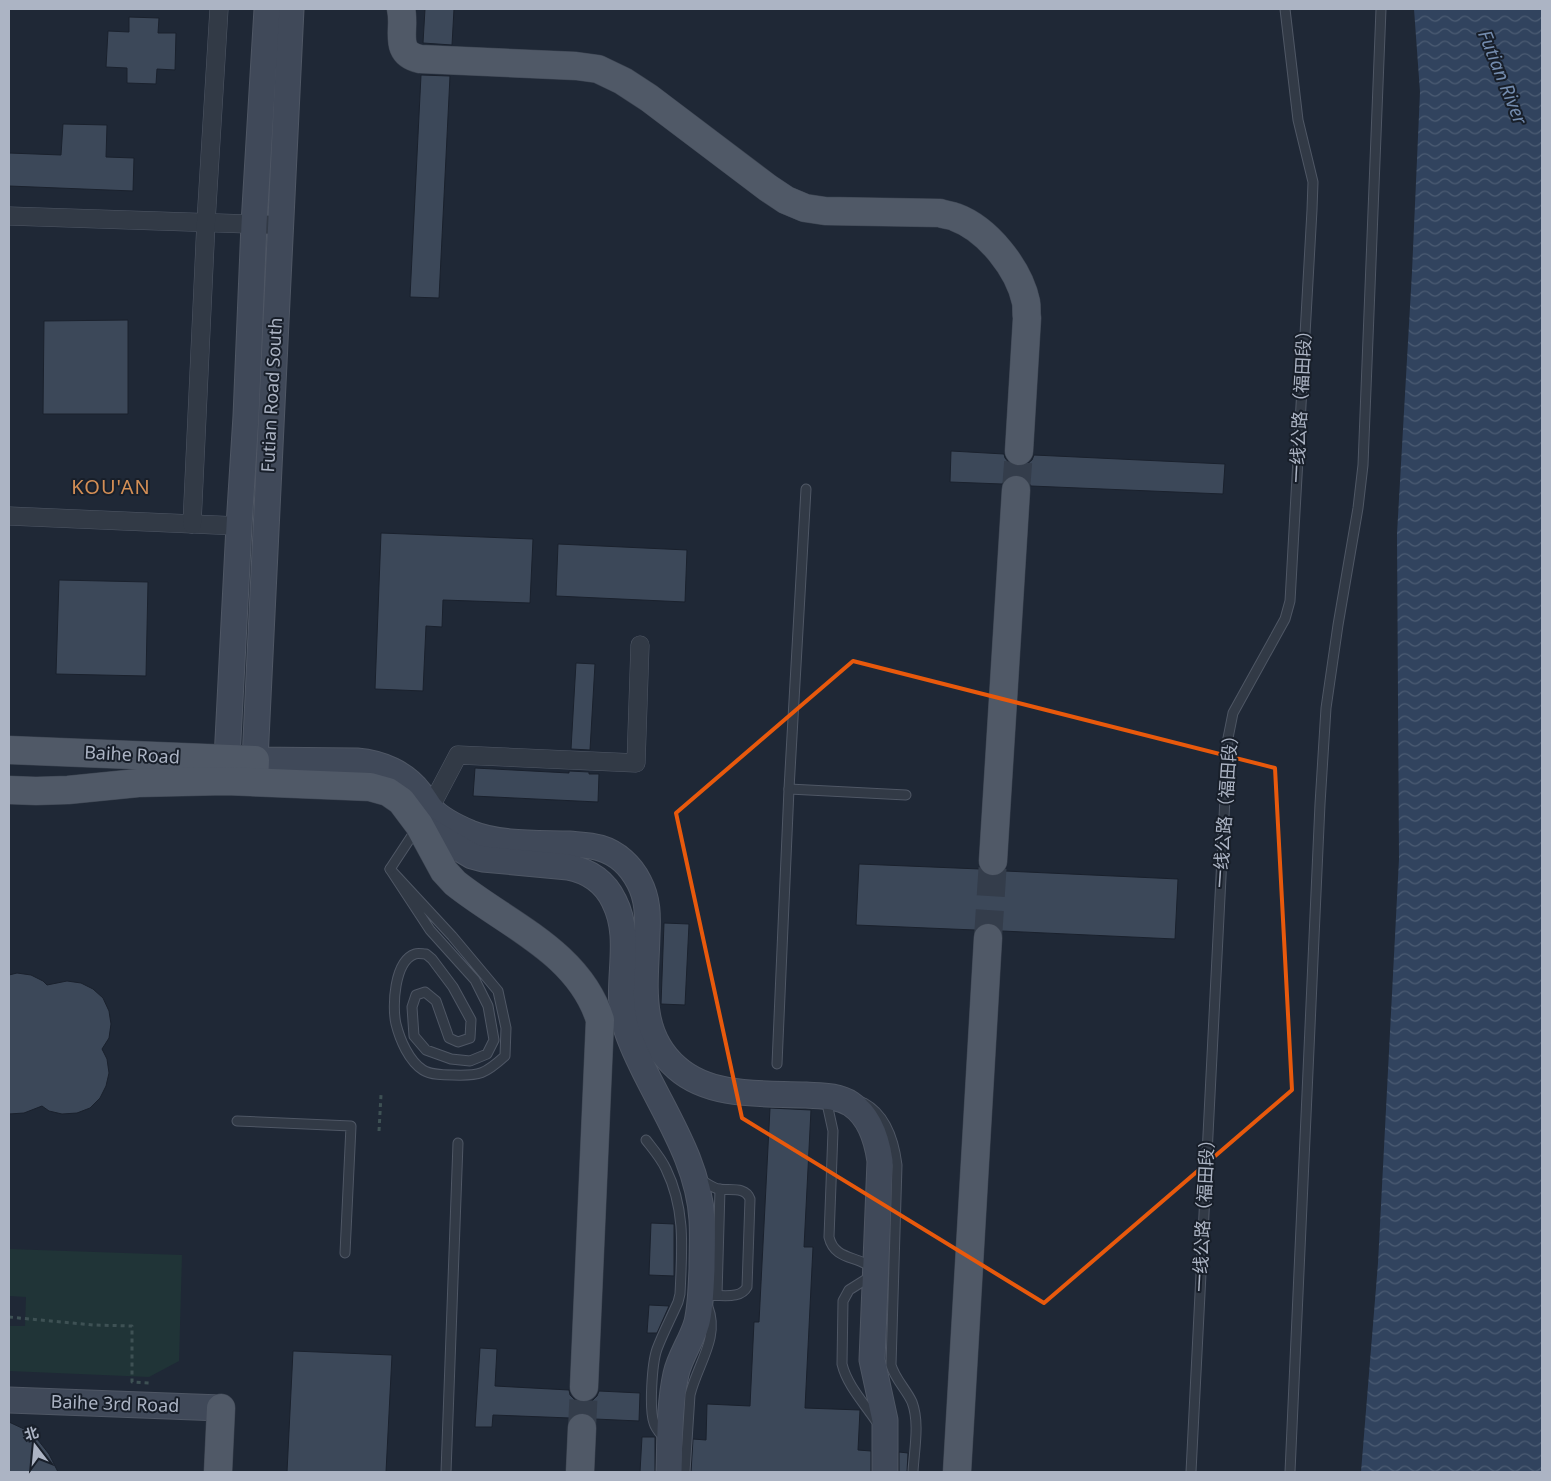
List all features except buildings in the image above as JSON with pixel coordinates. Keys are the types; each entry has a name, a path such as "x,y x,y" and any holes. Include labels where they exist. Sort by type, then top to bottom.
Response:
{"main road":[{"name":"Futian Road South","path":"227,770 254,224 267,9"},
{"name":"Futian Road South","path":"255,771 291,9"},
{"path":"401,9 403,15 402,44 406,52 413,57 420,59 576,66 598,70 623,81 649,98 786,200 805,208 825,211 940,214 955,217 984,234 1012,269 1026,303 1027,318 1019,451"},
{"path":"994,861 1016,490"},
{"name":"Baihe Road","path":"9,750 255,771 370,787 388,792 424,816 435,856 455,883 544,945 578,977 595,1004 600,1020 584,1387"},
{"name":"Baihe Road","path":"9,790 52,791 138,783 227,770"},
{"path":"424,816 439,816 457,827 490,840 599,847 618,857 634,873 645,896 648,918 646,1007 653,1036 667,1059 690,1078 715,1088 744,1092 826,1096 842,1100 856,1108 867,1123 876,1141 880,1161 872,1360 884,1408 886,1461"},
{"path":"424,816 472,856 495,861 579,869 596,878 604,885 615,903 622,926 621,1006 627,1032 636,1055 692,1167 699,1195 702,1219 709,1296 699,1310 694,1332 676,1374 672,1406 669,1472"},
{"path":"957,1472 988,938"},
{"name":"Baihe 3rd Road","path":"9,1400 221,1408"},
{"path":"218,1472 221,1408"},
{"path":"580,1472 582,1428"}],"street":[{"path":"192,524 206,222 219,9"},
{"path":"9,216 280,225"},
{"path":"9,516 239,526"},
{"path":"424,816 458,756 636,763 640,645"}],"lane":[{"name":"一线公路（福田段）","path":"1191,1472 1228,738 1233,713 1285,620 1290,601 1313,182 1298,120 1285,9"},
{"path":"1290,1472 1320,804 1326,708 1358,508 1362,465 1381,9"},
{"path":"777,1064 789,789 806,489"},
{"path":"789,789 906,795"},
{"path":"390,870 424,816"},
{"path":"390,870 458,943 498,991 506,1028 504,1056 491,1068 474,1076 442,1075 424,1071 414,1062 406,1050 396,1024 394,993 400,970 407,960 415,954 426,954 432,959 453,987 471,1020 470,1038 458,1042 450,1038 436,1001 425,992 416,995 412,1006 414,1036 426,1050 451,1059 470,1060 487,1054 494,1040 488,1006 475,980 430,930 390,870"},
{"path":"876,1273 869,1265 838,1252 829,1237 833,1131 826,1096 854,1098 875,1110 887,1128 895,1153 891,1365 893,1373 912,1404 915,1415 913,1472"},
{"path":"237,1121 351,1126 346,1253"},
{"path":"646,1140 665,1167 672,1182 678,1200 682,1235 680,1294 653,1363 653,1421 656,1429 670,1445"},
{"path":"446,1472 458,1142"},
{"path":"692,1167 701,1179 710,1186 720,1189 740,1190 749,1195 750,1199 747,1287 740,1294 709,1296"},
{"path":"685,1472 690,1395 696,1373 708,1345 712,1327 707,1306 720,1189"}],"path":[{"path":"379,1131 381,1095"},
{"path":"9,1317 93,1325 132,1326 132,1382 150,1383"}],"highlighted area":[{"path":"853,661 1275,768 1292,1090 1044,1303 742,1118 676,813"}],"green space":[{"path":"9,1249 182,1255 179,1361 149,1377 9,1371 9,1326 25,1326 26,1297 9,1296"}],"water":[{"name":"Futian River","path":"1414,9 1542,9 1542,1472 1361,1472 1378,1263 1399,859 1397,534 1420,92"}],"tunnel":[{"path":"1016,490 1019,451"},
{"path":"988,938 993,861"},
{"path":"582,1428 584,1387"}],"district":[{"name":"KOU'AN","path":"111,487"}]}
